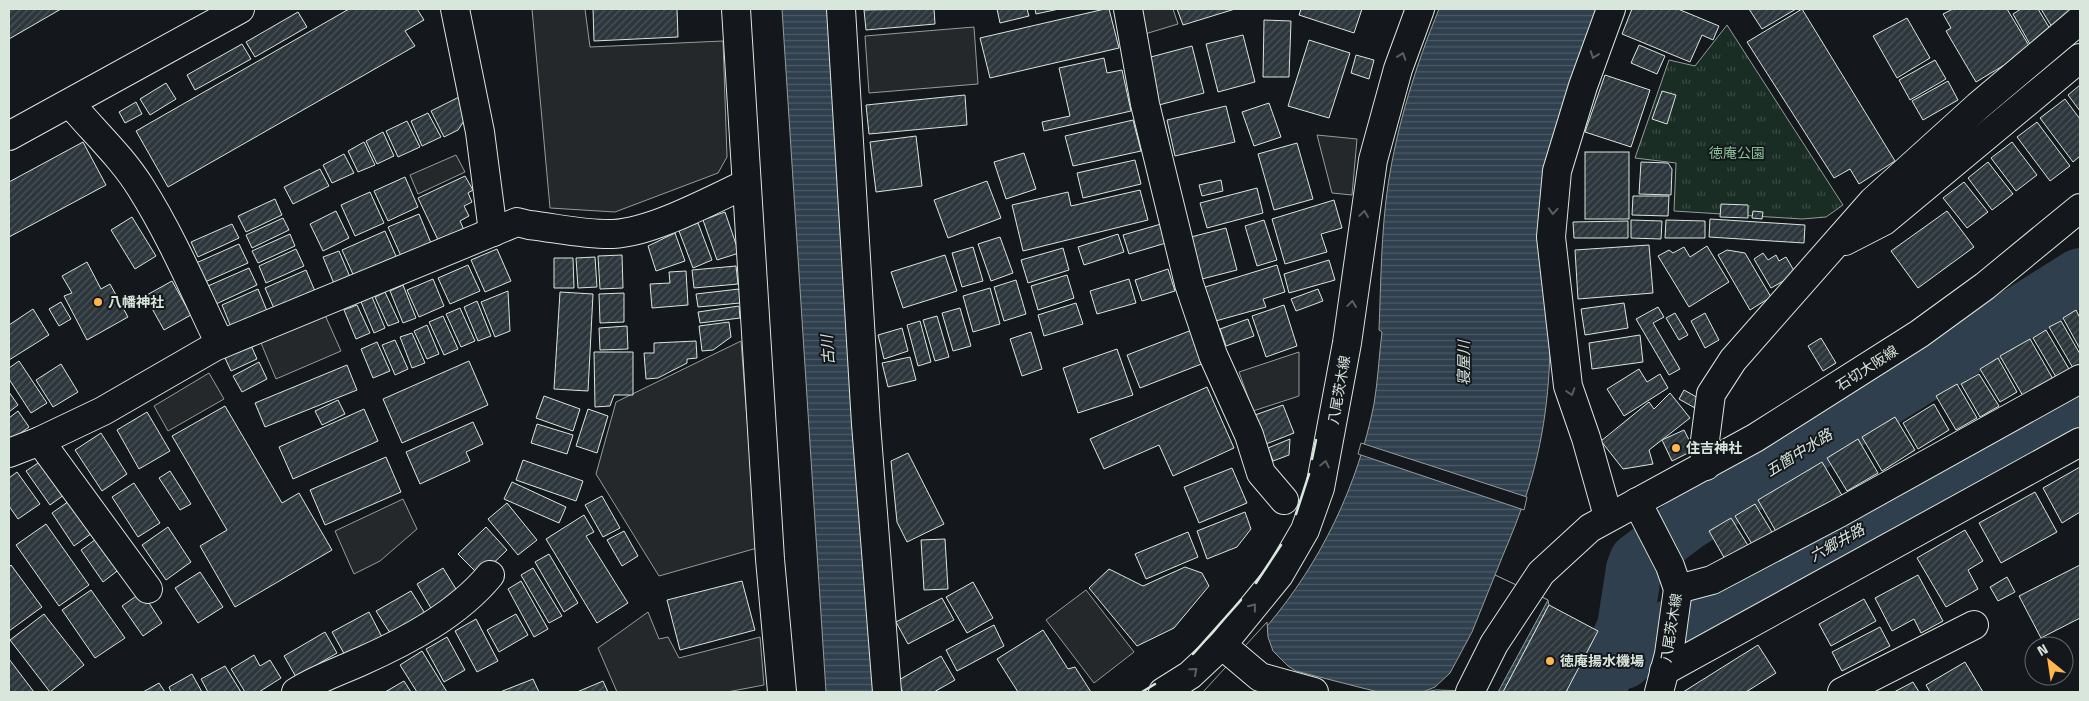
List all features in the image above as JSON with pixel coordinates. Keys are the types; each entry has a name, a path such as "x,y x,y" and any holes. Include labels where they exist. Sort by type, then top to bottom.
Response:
{"street":[{"path":"9,136 240,9"},
{"path":"455,9 480,132 493,232"},
{"path":"736,9 770,559 782,692"},
{"path":"841,9 866,414 887,692"},
{"path":"1128,9 1145,104 1195,303 1213,354 1249,436 1261,474 1284,500"},
{"name":"八尾茨木線","path":"1163,692 1226,649 1279,575 1305,530 1320,488 1347,343 1373,160 1398,69 1420,9"},
{"path":"1608,516 1586,438 1568,386 1551,237 1557,171 1583,86 1611,9"},
{"path":"1706,466 1704,448 1711,394 1733,360 1873,201 1978,106 2080,20"},
{"path":"1830,248 1884,221 2080,58"},
{"path":"70,103 116,153 140,187 158,217 220,344"},
{"path":"9,453 40,441 103,410 220,344 517,222 612,234 636,230 698,207 746,184"},
{"name":"石切大阪線","path":"1637,502 1706,466 1829,392 1949,314 2080,208"},
{"path":"1470,692 1494,644 1541,572 1574,542 1608,516 1637,502 1651,526 1675,583 1712,580 1839,513 2080,379"},
{"path":"40,441 148,589"},
{"path":"1664,672 2080,442"},
{"path":"296,692 380,653 433,624 479,588 490,575"},
{"name":"八尾茨木線","path":"1664,672 1675,583"},
{"path":"1842,692 1974,625"},
{"path":"1226,649 1260,677 1314,692"}],"green space":[{"name":"徳庵公園","path":"1727,25 1843,205 1826,217 1802,219 1674,211 1676,163 1635,158 1669,60 1695,66"}],"shaded area":[{"path":"532,9 585,9 590,47 723,41 727,157 718,173 615,212 550,208"},
{"path":"1138,9 1173,9 1178,24 1145,34"},
{"path":"974,27 978,84 869,93 865,36"},
{"path":"1317,135 1357,139 1352,195 1332,193"},
{"path":"456,155 465,172 418,194 410,175"},
{"path":"325,315 341,351 276,379 261,343"},
{"path":"741,341 757,548 659,576 596,474 616,402"},
{"path":"1299,352 1299,396 1253,411 1239,372"},
{"path":"209,373 224,399 168,431 154,406"},
{"path":"403,499 417,529 380,561 354,574 335,531"},
{"path":"1086,590 1134,652 1094,683 1046,620"},
{"path":"648,612 659,639 668,637 679,658 760,637 764,685 727,692 617,692 598,648"}],"water":[{"name":"古川","path":"782,9 830,9 874,692 826,692"},
{"name":"寝屋川","path":"1439,9 1599,9 1587,39 1550,338 1544,424 1529,487 1495,575 1548,600 1549,605 1503,692 1447,692 1435,687 1433,692 1205,692 1268,625 1305,575 1335,521 1358,464 1367,434 1377,386 1382,332 1379,330 1383,239 1388,185 1408,96"},
{"path":"1636,544 1653,572 1655,601 1645,658 1626,692 1566,692 1608,610 1623,561"}],"pier":[{"path":"1361,443 1527,497 1524,510 1358,454"},
{"path":"1495,575 1548,600 1498,692 1436,690 1423,692 1435,687 1450,673 1472,632"},
{"path":"1267,622 1268,637 1273,651 1288,666 1296,671 1378,692 1203,692"}],"building":[{"path":"9,9 61,9 9,39"},
{"path":"349,9 417,9 424,20 405,31 415,46 168,187 136,131"},
{"path":"593,9 677,9 678,37 594,41"},
{"path":"934,9 935,24 866,30 864,10"},
{"path":"997,9 1027,9 1029,16 1000,23"},
{"path":"1035,9 1059,9 1036,14"},
{"path":"1109,9 1119,48 990,78 980,38"},
{"path":"1177,9 1235,9 1183,25"},
{"path":"1301,9 1362,9 1354,33 1299,15"},
{"path":"1632,9 1678,9 1719,26 1713,40 1702,35 1690,62 1622,34"},
{"path":"1749,9 1796,9 1762,29"},
{"path":"1802,9 1895,161 1859,184 1850,169 1834,178 1747,42"},
{"path":"1953,9 2007,9 2031,49 1976,82 1946,31 1951,28 1943,14"},
{"path":"2021,9 2038,9 2053,34 2032,48 2013,14"},
{"path":"2041,9 2075,9 2055,32"},
{"path":"298,12 307,27 255,57 246,42"},
{"path":"1907,18 1930,58 1897,78 1873,36"},
{"path":"1264,20 1291,21 1289,77 1263,77"},
{"path":"1243,35 1255,82 1218,92 1206,44"},
{"path":"1309,40 1350,53 1329,118 1288,106"},
{"path":"242,44 251,59 195,90 187,75"},
{"path":"1639,45 1665,56 1657,74 1631,63"},
{"path":"1192,46 1204,93 1159,105 1147,58"},
{"path":"1356,55 1374,60 1369,79 1351,73"},
{"path":"1104,58 1107,73 1122,70 1131,111 1044,131 1042,122 1070,116 1059,68"},
{"path":"1935,60 1946,79 1910,100 1899,80"},
{"path":"1605,75 1650,90 1631,147 1585,132"},
{"path":"1948,81 1958,100 1923,120 1912,101"},
{"path":"166,83 176,99 150,115 140,99"},
{"path":"2080,85 2080,111 2068,95"},
{"path":"1662,91 1676,95 1667,124 1652,119"},
{"path":"965,95 967,125 869,134 866,105"},
{"path":"459,97 468,115 458,130 444,137 431,111"},
{"path":"2065,99 2080,119 2080,156 2073,162 2040,118"},
{"path":"136,102 142,114 125,123 119,112"},
{"path":"1269,103 1281,137 1254,146 1242,112"},
{"path":"1226,106 1235,142 1175,156 1167,120"},
{"path":"428,113 441,137 422,146 411,121"},
{"path":"1133,120 1141,151 1073,166 1065,136"},
{"path":"407,121 420,147 398,157 386,131"},
{"path":"2037,122 2070,166 2050,181 2017,137"},
{"path":"383,132 394,156 377,164 366,141"},
{"path":"916,136 922,186 876,192 870,142"},
{"path":"83,142 106,185 9,237 9,182"},
{"path":"364,142 375,165 358,172 348,151"},
{"path":"2012,142 2037,175 2016,191 1991,158"},
{"path":"1297,143 1313,199 1274,210 1258,154"},
{"path":"1585,152 1629,152 1629,219 1585,219"},
{"path":"1024,153 1036,189 1006,199 994,162"},
{"path":"344,154 354,173 332,183 323,165"},
{"path":"1135,160 1141,184 1083,198 1077,173"},
{"path":"1641,162 1668,163 1672,169 1671,195 1639,194"},
{"path":"1988,162 2013,194 1992,210 1968,178"},
{"path":"320,169 329,186 293,204 284,187"},
{"path":"465,176 473,190 468,193 472,202 464,206 469,216 460,221 464,230 439,242 418,198"},
{"path":"405,177 418,207 388,221 374,191"},
{"path":"1221,180 1223,191 1202,196 1199,185"},
{"path":"987,181 1001,218 948,238 934,200"},
{"path":"1964,182 1988,212 1967,228 1943,198"},
{"path":"1257,188 1263,213 1207,228 1200,203"},
{"path":"1140,190 1148,220 1023,251 1012,205 1068,192 1071,206"},
{"path":"370,192 384,223 355,236 341,205"},
{"path":"1633,196 1669,196 1668,216 1632,215"},
{"path":"275,199 282,215 246,232 238,216"},
{"path":"1334,200 1342,228 1321,234 1327,252 1285,264 1272,219"},
{"path":"1721,204 1748,205 1748,218 1720,217"},
{"path":"336,211 349,238 323,251 310,224"},
{"path":"1753,211 1763,212 1762,219 1752,218"},
{"path":"1947,211 1974,247 1918,288 1891,251"},
{"path":"725,212 739,253 717,260 703,220"},
{"path":"419,214 431,243 401,256 388,227"},
{"path":"132,217 156,256 135,269 111,230"},
{"path":"283,218 289,230 252,248 246,235"},
{"path":"1710,219 1805,225 1804,243 1709,237"},
{"path":"1264,220 1277,260 1257,266 1245,226"},
{"path":"1631,220 1662,221 1661,239 1631,238"},
{"path":"1666,220 1705,221 1705,238 1665,238"},
{"path":"1628,221 1628,238 1574,238 1573,222"},
{"path":"698,223 712,260 693,268 679,231"},
{"path":"232,224 239,238 198,257 191,242"},
{"path":"1161,224 1166,243 1129,254 1123,235"},
{"path":"1226,228 1237,270 1202,279 1191,237"},
{"path":"385,231 399,263 356,281 342,250"},
{"path":"675,233 685,261 656,271 648,246"},
{"path":"290,234 295,246 258,263 252,251"},
{"path":"1118,234 1124,252 1084,265 1078,247"},
{"path":"1000,237 1013,273 991,281 978,244"},
{"path":"239,244 248,263 205,282 196,263"},
{"path":"1649,245 1653,293 1578,299 1575,250"},
{"path":"1707,246 1729,282 1689,307 1658,256 1669,250 1673,253 1684,247 1690,257"},
{"path":"973,247 983,281 962,287 952,253"},
{"path":"1063,248 1069,270 1028,283 1021,260"},
{"path":"296,249 304,266 266,283 259,266"},
{"path":"497,249 511,281 485,292 471,260"},
{"path":"1727,250 1745,253 1771,297 1750,310 1718,255"},
{"path":"339,251 353,284 335,286 323,257"},
{"path":"1763,253 1768,260 1776,255 1779,261 1786,257 1796,274 1771,288 1754,259"},
{"path":"622,255 623,288 600,289 598,256"},
{"path":"945,255 957,291 903,308 891,272"},
{"path":"595,257 597,287 578,288 576,258"},
{"path":"554,258 573,258 574,288 554,288"},
{"path":"1329,260 1335,280 1289,293 1284,274"},
{"path":"87,262 101,289 110,284 128,317 87,340 64,296 72,293 62,276"},
{"path":"468,265 480,291 450,304 438,278"},
{"path":"1277,265 1285,292 1263,299 1266,307 1212,322 1202,288"},
{"path":"736,266 738,284 694,288 692,270"},
{"path":"249,268 257,285 216,304 208,286"},
{"path":"1168,269 1175,291 1142,301 1135,280"},
{"path":"306,270 317,296 276,313 265,288"},
{"path":"686,271 688,305 652,308 650,284 670,283 669,272"},
{"path":"1067,275 1074,298 1038,310 1031,286"},
{"path":"433,279 444,306 419,317 407,290"},
{"path":"1129,279 1136,303 1097,314 1090,291"},
{"path":"1016,280 1026,314 1004,321 994,287"},
{"path":"172,281 191,315 164,330 145,296"},
{"path":"403,285 416,318 403,323 390,291"},
{"path":"990,288 1000,324 973,332 963,296"},
{"path":"258,289 267,311 231,327 222,305"},
{"path":"739,289 740,303 698,307 696,294"},
{"path":"1318,289 1323,301 1296,311 1291,299"},
{"path":"508,291 510,331 495,337 481,302"},
{"path":"385,292 399,322 388,326 375,297"},
{"path":"560,292 593,294 588,391 554,389"},
{"path":"624,293 624,322 600,323 599,294"},
{"path":"372,297 385,328 374,333 361,302"},
{"path":"477,301 491,336 478,341 464,307"},
{"path":"61,302 71,319 59,326 49,309"},
{"path":"1076,303 1083,324 1044,336 1038,315"},
{"path":"1624,303 1628,328 1585,335 1581,309"},
{"path":"357,305 370,333 356,339 344,310"},
{"path":"1284,305 1297,346 1266,357 1252,316"},
{"path":"739,306 740,318 700,323 698,312"},
{"path":"1658,307 1664,317 1653,323 1680,369 1669,375 1636,319"},
{"path":"460,308 475,341 461,347 446,314"},
{"path":"960,308 971,346 953,351 942,313"},
{"path":"33,309 49,335 9,360 9,325"},
{"path":"2076,310 2080,318 2080,349 2063,318"},
{"path":"1675,313 1688,335 1679,340 1666,318"},
{"path":"1705,313 1719,340 1705,348 1691,321"},
{"path":"443,316 458,349 444,355 429,322"},
{"path":"937,316 949,357 935,361 923,320"},
{"path":"1248,319 1254,336 1226,346 1220,329"},
{"path":"920,321 931,362 918,366 907,325"},
{"path":"2061,321 2080,354 2080,364 2073,368 2049,327"},
{"path":"729,322 731,337 713,350 702,351 699,326"},
{"path":"427,325 439,354 427,359 414,331"},
{"path":"627,326 628,349 600,350 599,328"},
{"path":"902,328 908,351 884,359 878,335"},
{"path":"1192,330 1204,363 1140,388 1127,355"},
{"path":"2046,330 2069,369 2056,377 2033,338"},
{"path":"1031,332 1042,369 1022,376 1010,339"},
{"path":"412,333 425,363 412,368 400,337"},
{"path":"1640,335 1643,362 1592,369 1589,343"},
{"path":"1821,338 1836,363 1823,371 1808,346"},
{"path":"2030,339 2053,379 2023,396 2000,356"},
{"path":"395,340 408,369 395,375 382,345"},
{"path":"696,341 697,358 687,359 687,363 658,378 646,379 644,353 654,353 654,343"},
{"path":"377,342 390,371 373,378 361,349"},
{"path":"250,343 257,359 231,371 224,356"},
{"path":"1117,349 1133,395 1078,413 1063,368"},
{"path":"594,352 633,352 633,395 614,395 610,406 595,407"},
{"path":"910,357 916,380 888,387 882,363"},
{"path":"1998,358 2017,392 2000,402 1980,369"},
{"path":"19,361 47,403 31,413 9,379 9,368"},
{"path":"469,361 488,405 402,443 383,399"},
{"path":"259,362 267,379 242,392 233,376"},
{"path":"61,364 78,392 53,407 36,380"},
{"path":"347,365 357,390 265,427 255,403"},
{"path":"1639,369 1647,382 1660,374 1668,388 1624,416 1607,389"},
{"path":"1979,374 1999,406 1980,417 1961,384"},
{"path":"1957,384 1977,418 1956,430 1936,396"},
{"path":"1207,387 1234,448 1173,476 1159,445 1104,469 1090,439"},
{"path":"1684,390 1700,399 1695,408 1679,399"},
{"path":"9,392 18,405 9,412"},
{"path":"1670,393 1690,418 1649,450 1653,464 1623,469 1601,441 1649,402 1654,409"},
{"path":"544,396 580,409 573,431 536,418"},
{"path":"338,400 345,414 322,425 315,411"},
{"path":"1934,404 1949,430 1918,449 1903,423"},
{"path":"1283,405 1294,433 1266,444 1255,415"},
{"path":"225,406 282,503 299,493 332,550 235,607 200,546 227,530 172,436"},
{"path":"364,409 378,441 293,479 279,447"},
{"path":"588,409 608,416 597,453 576,446"},
{"path":"18,411 29,427 9,441 9,418"},
{"path":"147,412 170,451 139,469 117,430"},
{"path":"1895,417 1915,450 1882,471 1862,437"},
{"path":"473,422 483,444 466,452 470,461 420,484 406,452"},
{"path":"537,424 573,435 567,454 531,443"},
{"path":"1684,430 1694,450 1672,461 1662,440"},
{"path":"101,433 127,474 102,491 75,450"},
{"path":"1290,439 1289,455 1273,461 1268,448"},
{"path":"1858,439 1878,473 1847,491 1827,458"},
{"path":"908,453 944,524 907,542 897,522 891,461"},
{"path":"386,457 401,492 325,525 310,490"},
{"path":"44,459 68,492 50,505 26,471"},
{"path":"523,460 583,481 576,501 516,480"},
{"path":"1822,462 1843,497 1778,535 1758,500"},
{"path":"2080,467 2080,512 2062,523 2043,488"},
{"path":"1232,468 1247,503 1199,523 1184,487"},
{"path":"170,471 191,504 180,510 159,478"},
{"path":"17,472 40,504 18,519 9,506 9,478"},
{"path":"512,482 566,507 559,523 504,499"},
{"path":"134,483 160,523 138,537 112,497"},
{"path":"2035,492 2057,532 2001,563 1979,523"},
{"path":"602,496 620,528 603,537 585,505"},
{"path":"72,499 95,531 74,546 52,513"},
{"path":"507,503 537,540 518,555 488,519"},
{"path":"1755,504 1775,537 1755,549 1735,516"},
{"path":"1245,512 1251,529 1237,547 1207,559 1197,531"},
{"path":"584,515 594,532 586,536 628,603 597,623 546,539"},
{"path":"1731,518 1749,547 1726,561 1709,531"},
{"path":"46,524 89,585 59,606 16,545"},
{"path":"168,527 191,562 166,580 142,545"},
{"path":"486,527 507,550 480,576 458,554"},
{"path":"1965,530 1983,561 1968,570 1978,589 1946,607 1917,558"},
{"path":"624,531 638,556 622,566 607,540"},
{"path":"1188,532 1198,557 1146,579 1135,554"},
{"path":"99,537 121,568 103,582 81,550"},
{"path":"945,539 948,589 924,590 921,540"},
{"path":"549,554 578,603 564,612 535,562"},
{"path":"11,565 42,607 9,631 9,567"},
{"path":"2080,565 2080,618 2045,636 2040,636 2019,596"},
{"path":"1185,567 1202,573 1209,586 1174,628 1137,646 1089,588 1109,569 1143,586"},
{"path":"443,568 459,594 432,610 417,584"},
{"path":"533,568 562,616 549,623 521,575"},
{"path":"200,572 223,607 198,623 175,588"},
{"path":"1918,575 1943,621 1921,633 1914,619 1892,631 1875,598"},
{"path":"2007,577 2015,592 1998,601 1990,587"},
{"path":"521,581 548,629 534,637 508,589"},
{"path":"742,581 755,630 680,650 667,600"},
{"path":"973,582 993,618 967,633 946,597"},
{"path":"91,590 125,638 95,658 62,610"},
{"path":"411,591 426,615 392,636 376,611"},
{"path":"142,592 162,623 143,636 122,606"},
{"path":"942,598 954,620 908,644 896,622"},
{"path":"1864,599 1876,621 1831,646 1819,624"},
{"name":"徳庵揚水機場","path":"1549,605 1598,631 1566,692 1503,692"},
{"path":"369,612 382,637 346,657 332,632"},
{"path":"44,614 84,665 50,692 10,640"},
{"path":"516,614 528,635 499,652 487,630"},
{"path":"476,619 498,661 477,672 455,631"},
{"path":"994,625 1004,646 957,671 946,650"},
{"path":"1880,627 1890,646 1842,671 1832,652"},
{"path":"1043,630 1068,669 1075,667 1091,692 1018,692 997,659"},
{"path":"325,632 337,653 296,677 284,656"},
{"path":"447,637 465,670 444,682 426,649"},
{"path":"1758,645 1776,673 1746,692 1683,692"},
{"path":"422,651 447,692 417,692 400,665"},
{"path":"254,655 260,666 270,660 281,678 259,692 245,692 231,669"},
{"path":"941,656 955,680 934,692 903,692 897,681"},
{"path":"9,659 34,692 9,692"},
{"path":"1965,662 1983,692 1930,692 1926,685"},
{"path":"225,666 241,692 208,692 201,679"},
{"path":"192,674 202,692 171,692 169,687"},
{"path":"533,679 539,692 500,692"},
{"path":"404,681 411,692 385,692"},
{"path":"603,681 608,692 577,692"},
{"path":"1913,682 1919,692 1894,692"},
{"path":"159,683 165,692 143,692"}],"waterway":[{"name":"五箇中水路","path":"1596,692 1625,627 1634,569 1637,561 1687,523 2080,276"},
{"name":"六郷井路","path":"1624,661 1653,634 1712,611 1874,525 2080,410"}],"wall":[{"path":"1312,459 1316,440"},
{"path":"1296,514 1309,474"},
{"path":"1256,583 1281,545"},
{"path":"1193,654 1241,600"},
{"path":"1142,692 1155,684"}],"place":[{"name":"八幡神社","path":"98,302"},
{"name":"住吉神社","path":"1676,448"},
{"name":"徳庵揚水機場","path":"1550,661"}]}
